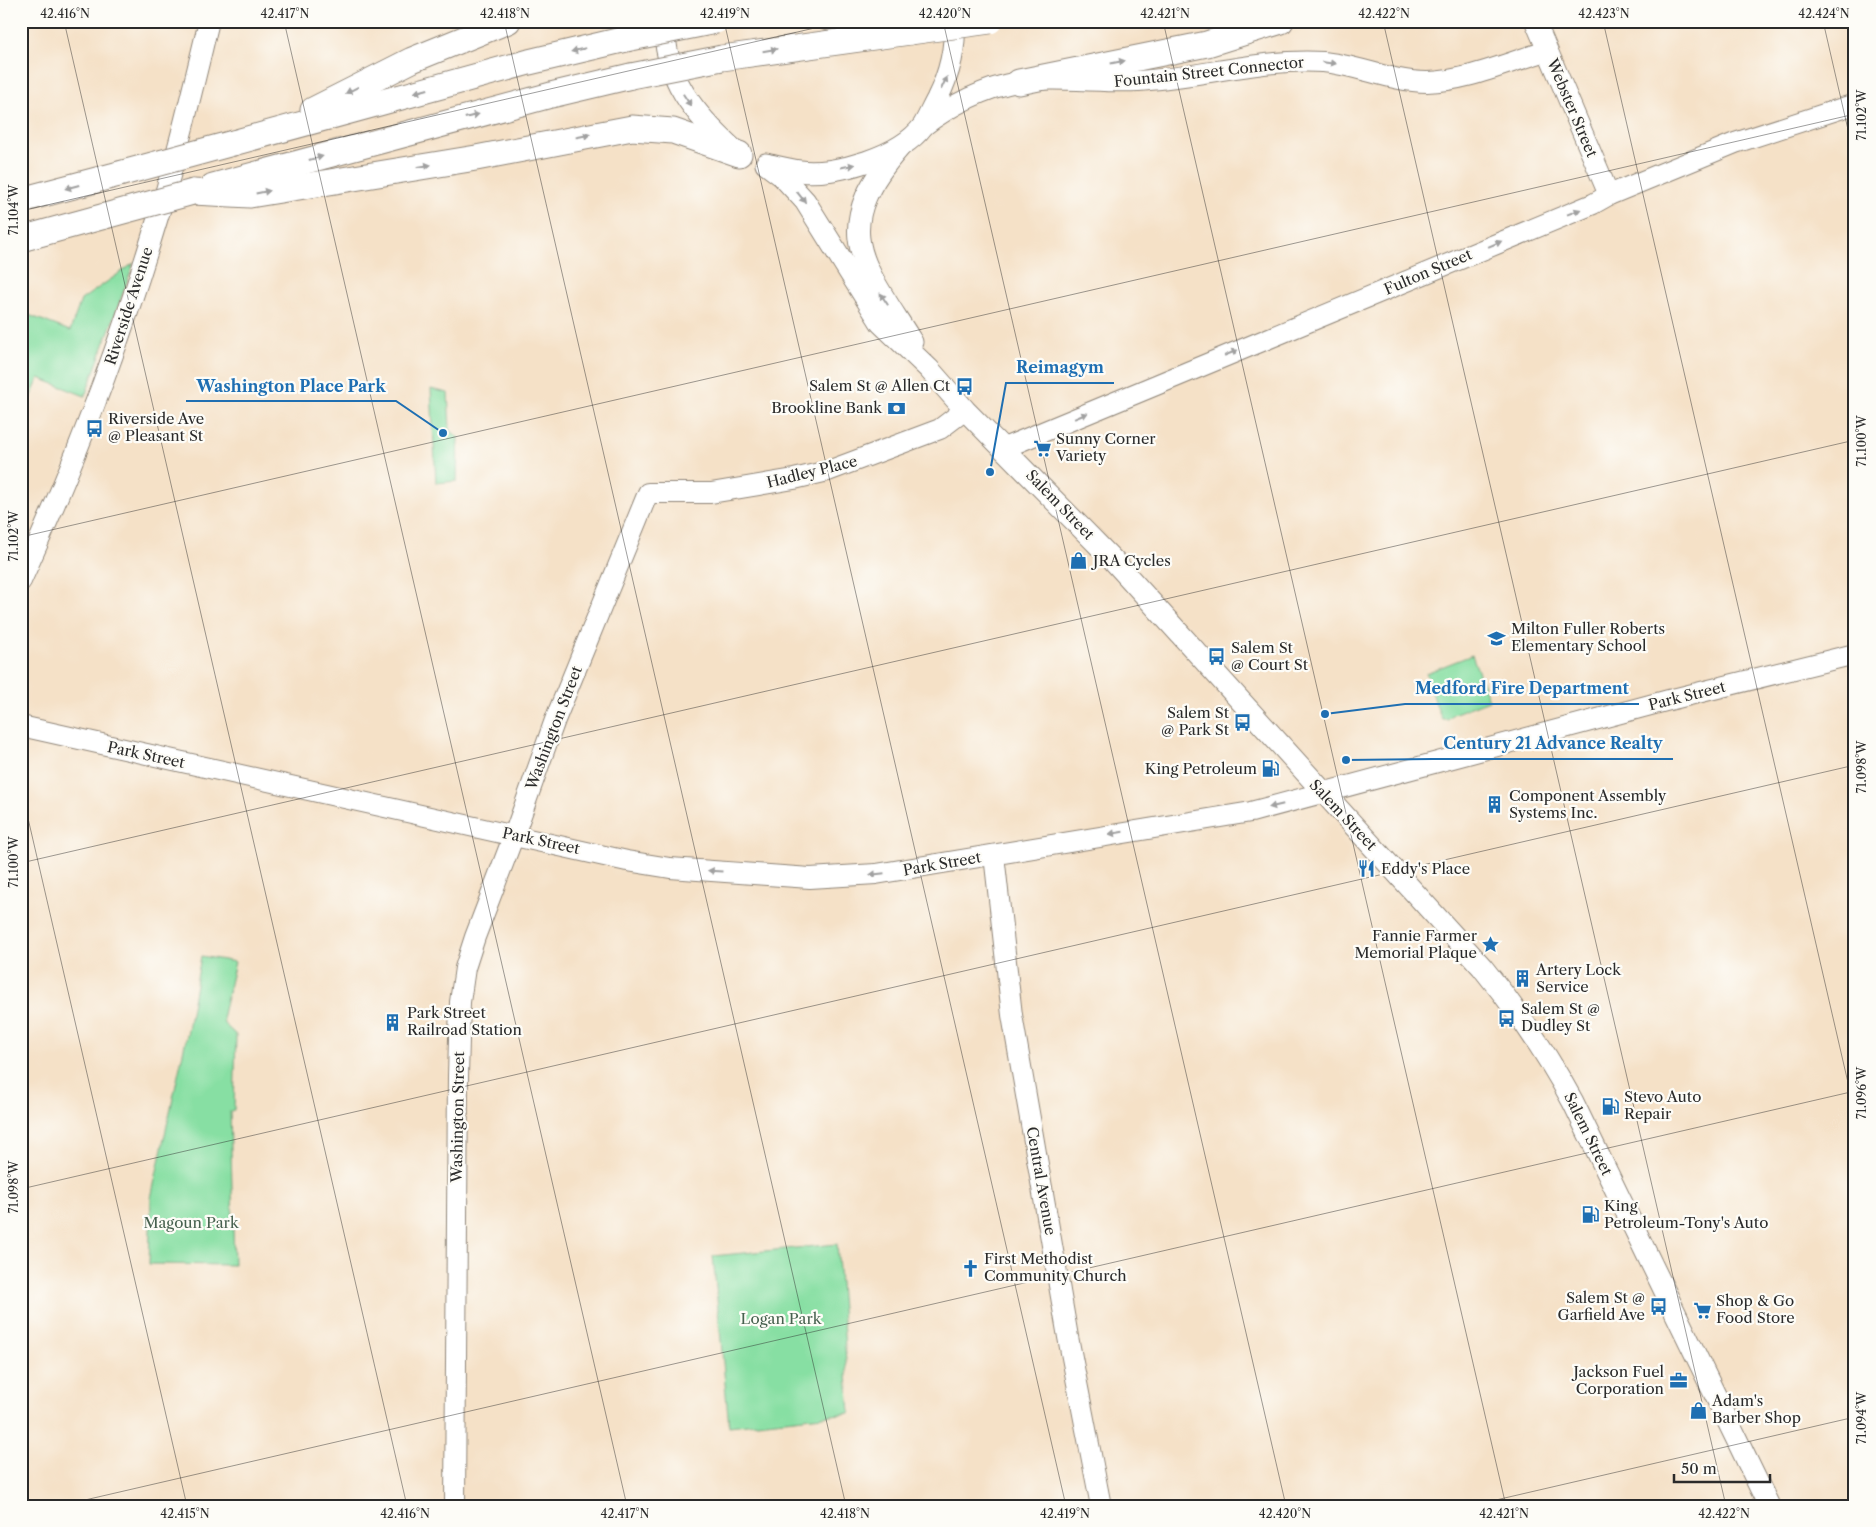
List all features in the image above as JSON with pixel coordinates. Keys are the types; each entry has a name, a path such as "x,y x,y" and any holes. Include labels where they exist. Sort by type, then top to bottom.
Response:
{"highway":[{"path":"274,131 412,60 508,21"},
{"path":"21,200 528,62 626,38 716,21"},
{"path":"21,239 209,190 508,106 631,76 722,58 990,21"},
{"path":"1019,82 1207,44 1281,21"},
{"path":"209,190 250,195 476,158 632,128 673,131 739,154"}],"main road":[{"path":"665,21 667,53 672,72 682,93 700,118 739,154 766,164 801,172 830,170 859,164 902,145 922,126 948,75 955,34 954,21"},
{"name":"Salem Street","path":"902,145 877,176 860,208 858,227 860,247 876,285 929,369"},
{"name":"Salem Street","path":"766,164 782,176 805,201 881,323 929,369 965,410 1112,559 1323,794 1482,967 1518,1010 1541,1044 1595,1147 1769,1506"}],"street":[{"name":"Riverside Avenue","path":"21,581 94,410 117,344 169,180 209,21"},
{"name":"Webster Street","path":"1535,21 1610,195"},
{"name":"Fountain Street Connector","path":"922,126 944,111 979,93 1019,82 1140,81 1308,62 1337,64 1398,79 1426,82 1462,78 1547,51"},
{"name":"Fulton Street","path":"1004,448 1739,142 1855,104"},
{"name":"Hadley Place","path":"648,493 711,493 794,479 828,471 940,429 965,410"},
{"name":"Washington Street","path":"455,1506 460,1002 466,968 475,937 555,720 648,493"},
{"name":"Park Street","path":"21,726 670,868 810,878 876,874 1251,812 1668,700 1855,654"},
{"name":"Central Avenue","path":"994,855 1012,1015 1068,1337 1101,1506"}],"green space":[{"path":"134,263 85,396 39,378 21,420 21,312 70,331 81,300"},
{"path":"431,389 448,393 450,430 458,437 457,481 436,483"},
{"path":"1472,655 1489,700 1453,714 1448,719 1442,719 1426,673"},
{"name":"Magoun Park","path":"201,956 235,962 223,1014 224,1024 236,1035 234,1110 230,1111 234,1265 149,1264 151,1198 188,1030"},
{"name":"Logan Park","path":"837,1244 850,1413 729,1426 713,1256"}],"place":[{"name":"Salem St @ Allen Ct","path":"964,386"},
{"name":"Brookline Bank","path":"896,408"},
{"name":"Riverside Ave @ Pleasant St","path":"94,428"},
{"name":"Washington Place Park","path":"443,433"},
{"name":"Sunny Corner Variety","path":"1042,448"},
{"name":"Reimagym","path":"990,472"},
{"name":"JRA Cycles","path":"1079,561"},
{"name":"Milton Fuller Roberts Elementary School","path":"1497,638"},
{"name":"Salem St @ Court St","path":"1217,657"},
{"name":"Medford Fire Department","path":"1325,714"},
{"name":"Salem St @ Park St","path":"1243,722"},
{"name":"Century 21 Advance Realty","path":"1346,760"},
{"name":"King Petroleum","path":"1271,769"},
{"name":"Component Assembly Systems Inc.","path":"1495,805"},
{"name":"Eddy's Place","path":"1367,869"},
{"name":"Fannie Farmer Memorial Plaque","path":"1491,945"},
{"name":"Artery Lock Service","path":"1522,979"},
{"name":"Salem St @ Dudley St","path":"1507,1018"},
{"name":"Park Street Railroad Station","path":"393,1022"},
{"name":"Stevo Auto Repair","path":"1610,1106"},
{"name":"King Petroleum-Tony's Auto","path":"1590,1215"},
{"name":"First Methodist Community Church","path":"970,1268"},
{"name":"Salem St @ Garfield Ave","path":"1659,1307"},
{"name":"Shop & Go Food Store","path":"1702,1310"},
{"name":"Jackson Fuel Corporation","path":"1678,1381"},
{"name":"Adam's Barber Shop","path":"1698,1410"}]}
